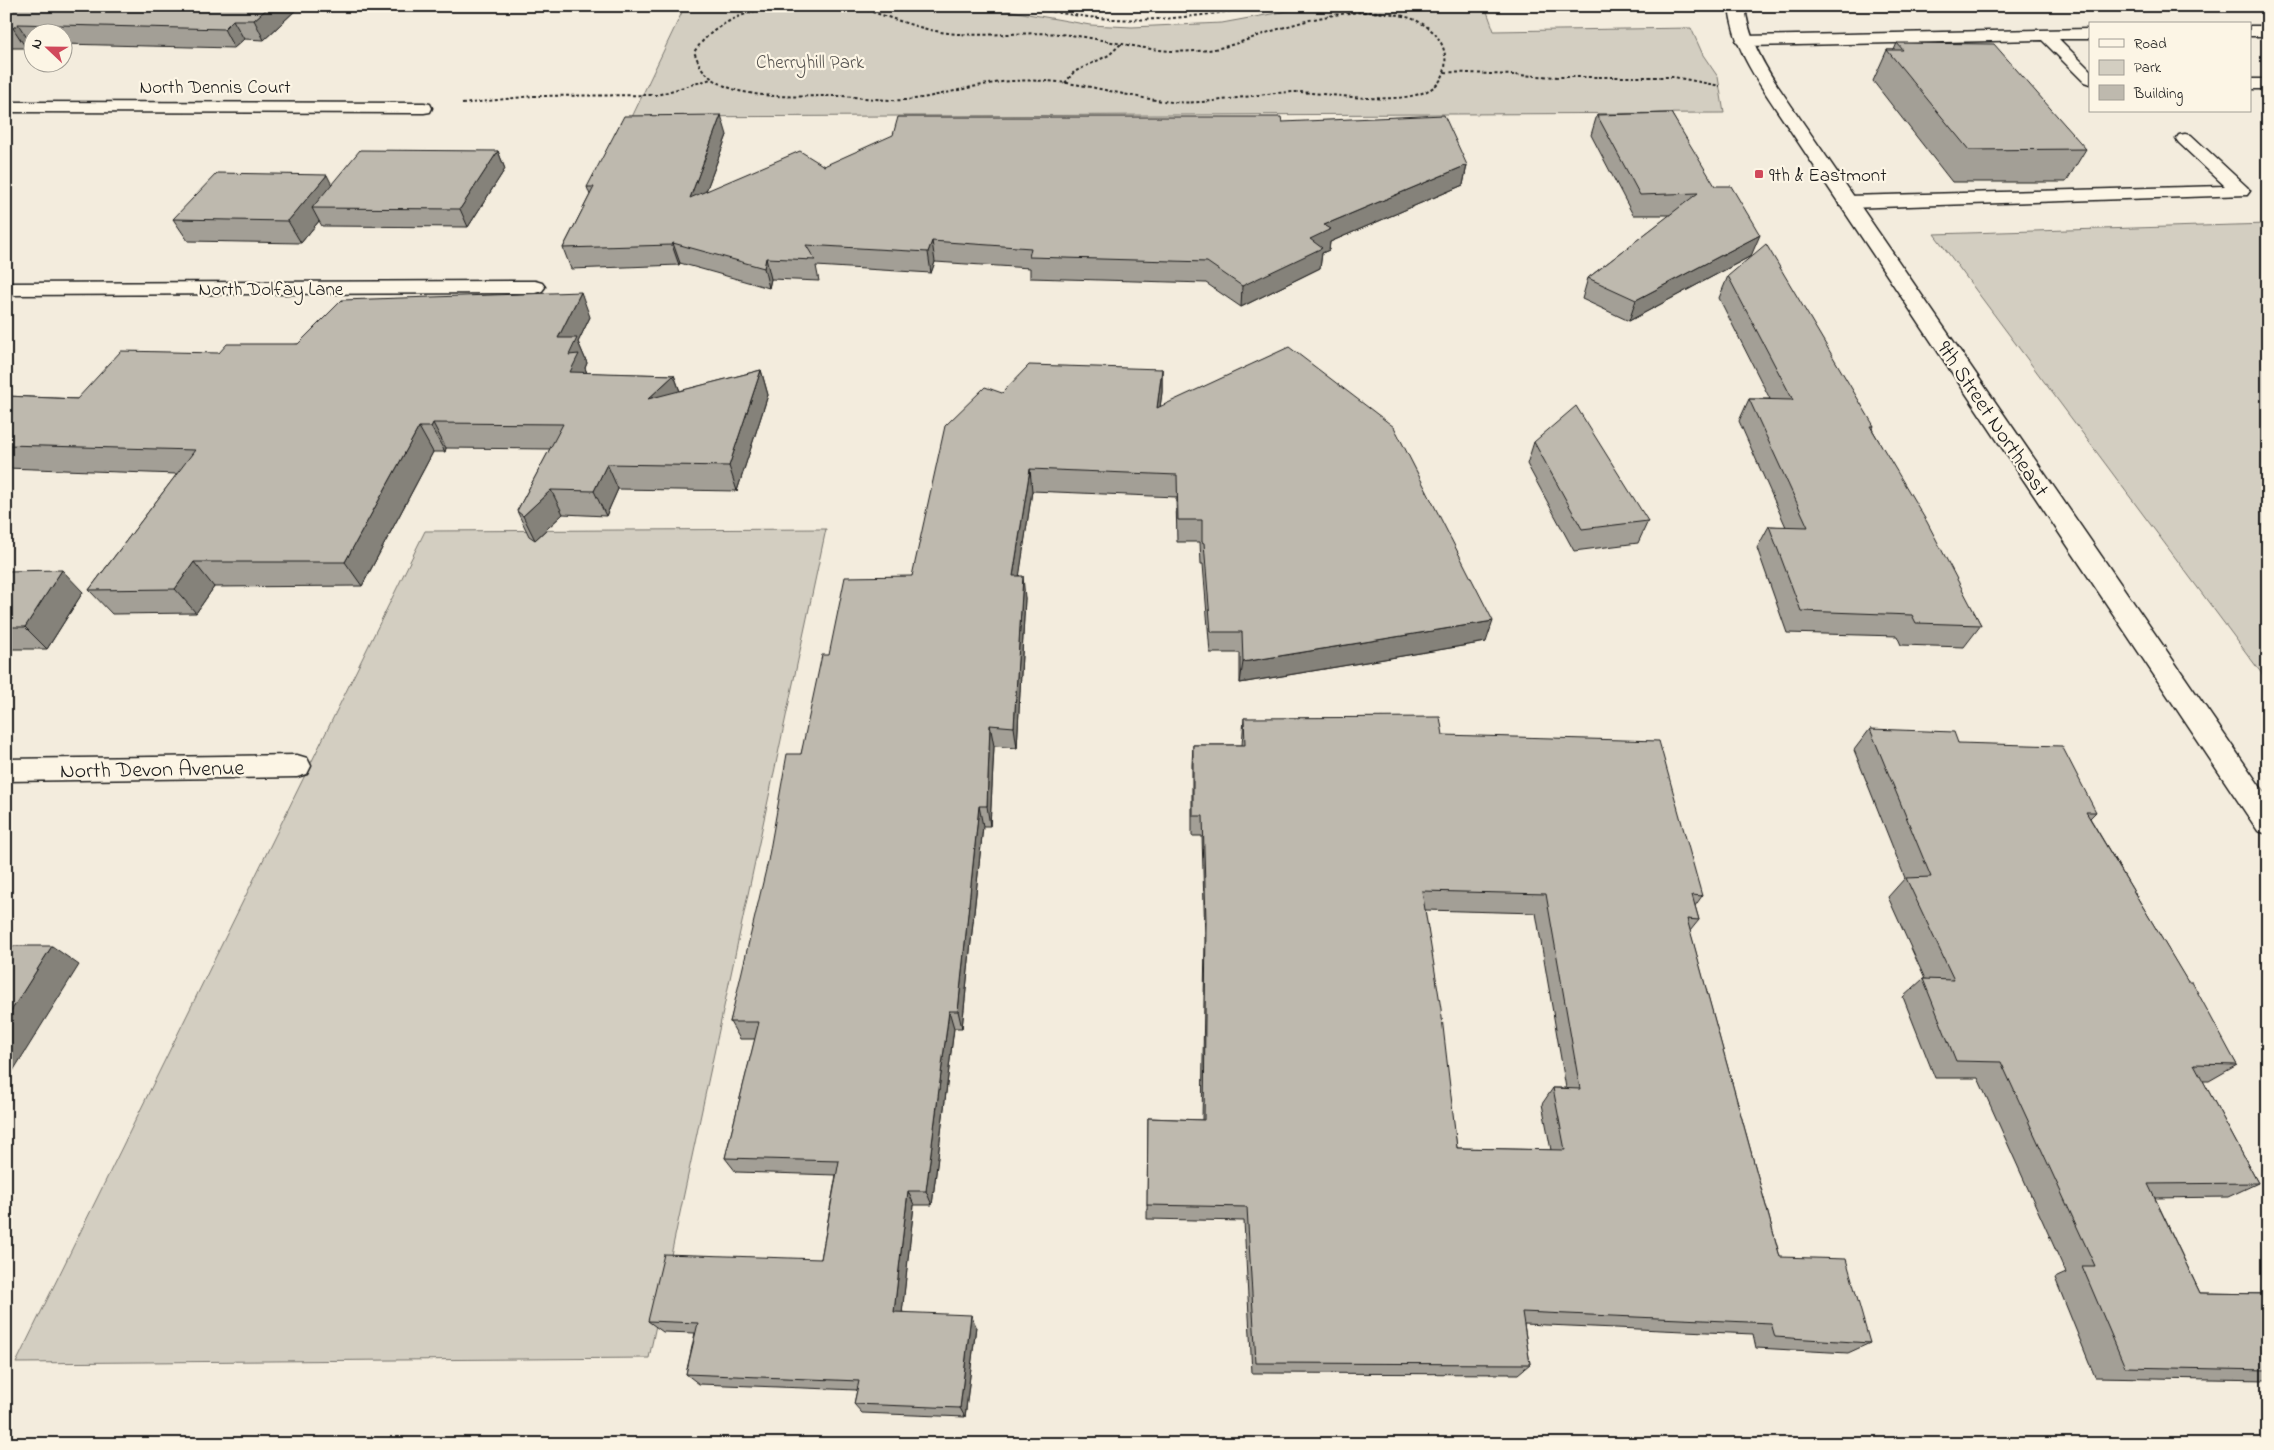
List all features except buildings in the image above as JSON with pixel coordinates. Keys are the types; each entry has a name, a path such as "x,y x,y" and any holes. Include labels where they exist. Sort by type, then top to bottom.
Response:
{"main road":[{"name":"9th Street Northeast","path":"1737,6 1744,41 1773,93 2268,822"},
{"path":"2252,31 2268,31"},
{"path":"1744,41 2089,34"},
{"path":"2046,35 2089,78"},
{"path":"2252,84 2268,84"},
{"name":"North Dennis Court","path":"6,107 424,108"},
{"path":"1847,202 2241,191 2185,139"},
{"name":"North Dolfay Lane","path":"6,289 535,287"},
{"name":"North Devon Avenue","path":"6,770 297,766"}],"path":[{"path":"777,6 746,13 726,22 710,33 699,44 694,52 696,61 711,79 730,88 770,95 851,96 903,100 929,97 987,84 1011,81 1065,84 1174,102 1196,102 1296,92 1384,99 1404,98 1423,92 1437,84 1445,72 1445,53 1440,36 1427,25 1410,18 1386,12 1361,12 1304,21 1214,50 1177,51 1057,33 945,33 852,6"},
{"path":"1020,6 1097,18 1210,15 1267,6"},
{"path":"1065,84 1074,72 1108,55 1122,43"},
{"path":"1445,72 1559,76 1674,77 1719,86 1773,93"},
{"path":"424,108 532,96 657,95 711,79"}],"green space":[{"name":"Cherryhill Park","path":"685,6 983,6 1090,25 1132,27 1222,23 1315,6 1485,6 1494,31 1691,28 1703,55 1718,77 1724,113 632,117"},
{"path":"2268,224 2268,682 1934,234"},
{"path":"826,529 649,1358 16,1363 425,531"}],"place":[{"name":"9th & Eastmont","path":"1759,174"}]}
